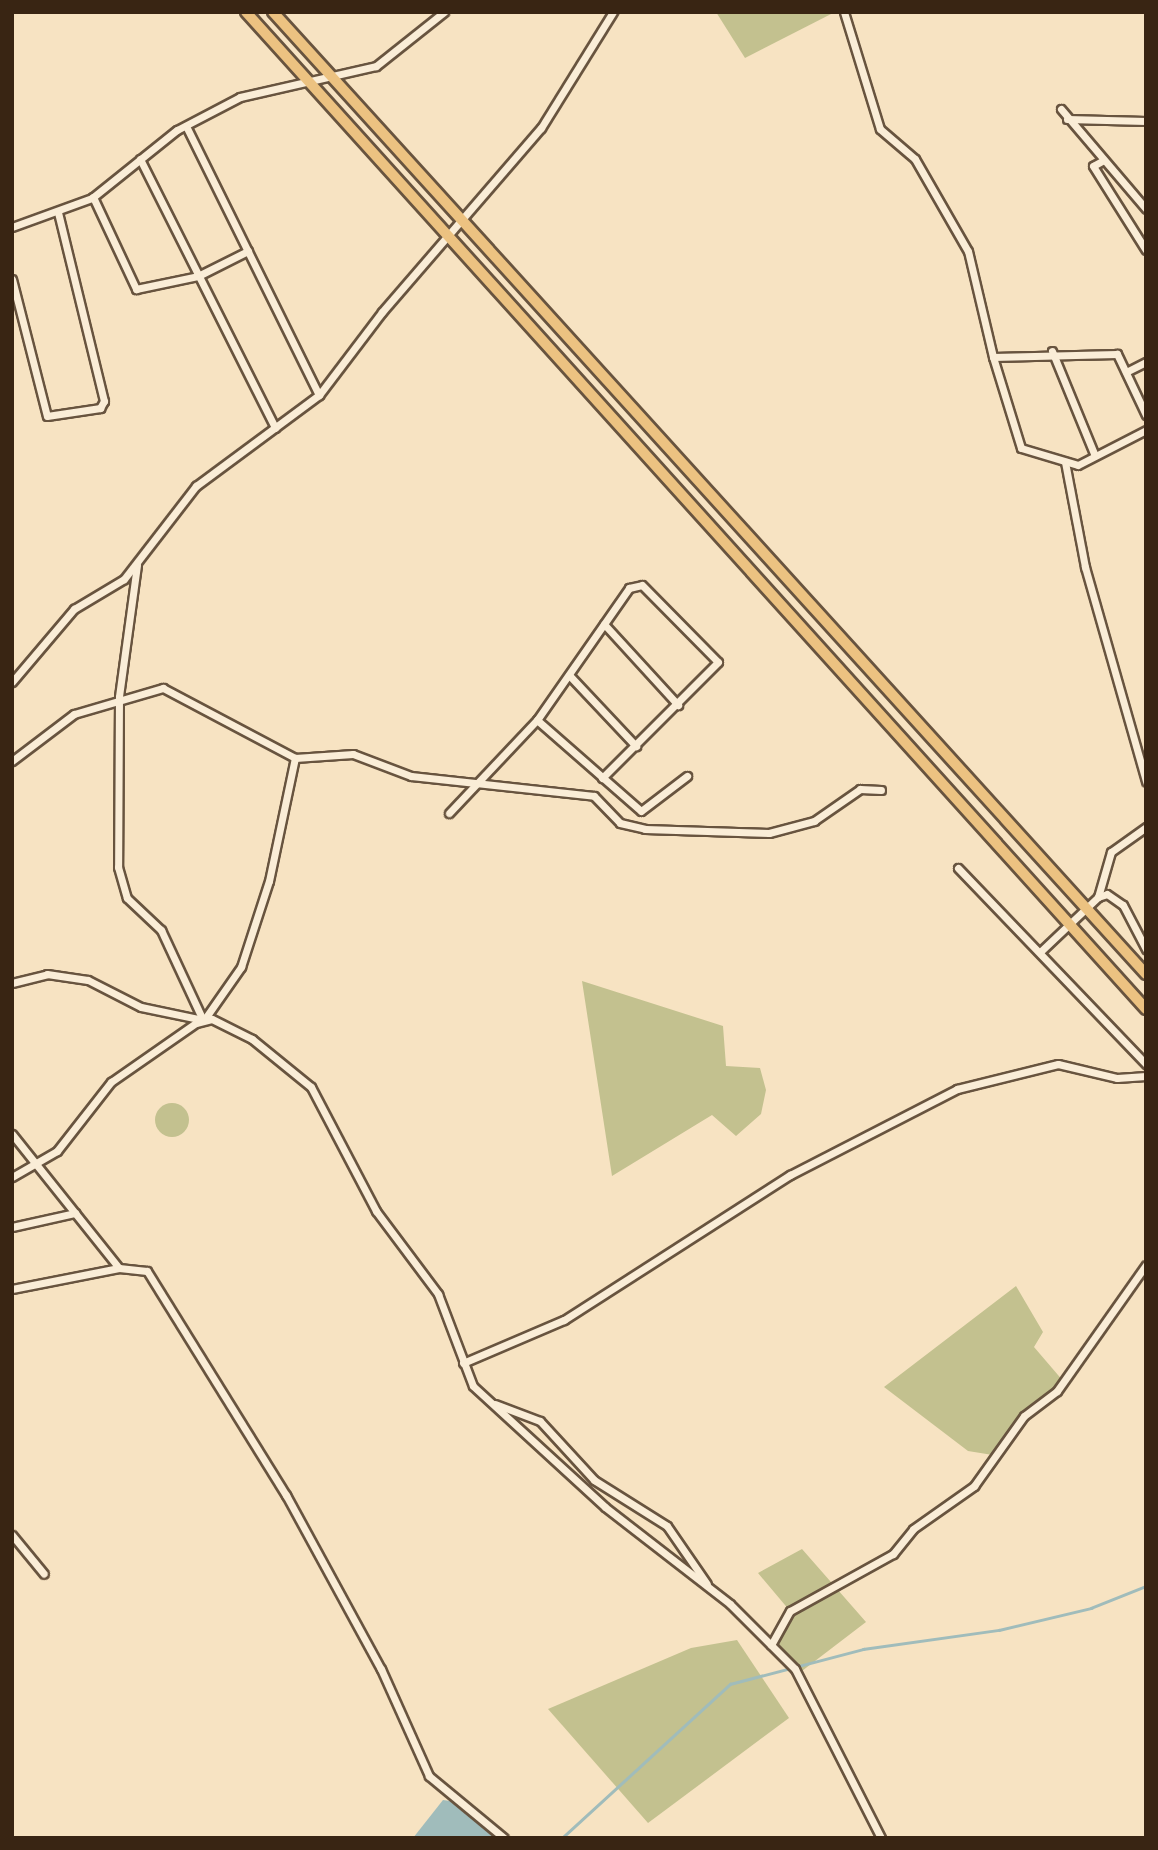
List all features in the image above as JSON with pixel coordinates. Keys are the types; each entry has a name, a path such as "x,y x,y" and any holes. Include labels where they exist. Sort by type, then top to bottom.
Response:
{"highway":[{"path":"246,12 447,239 1146,1009"},
{"path":"273,12 1146,974"}],"street":[{"path":"12,228 93,197 186,126 240,97 376,66 444,12"},
{"path":"12,682 74,609 137,565 196,486 319,395 541,128 612,12"},
{"path":"844,12 880,129 915,159 968,251 993,357 1021,448 1077,465 1146,430"},
{"path":"1061,110 1101,161 1146,209"},
{"path":"1068,120 1146,121"},
{"path":"186,126 319,395"},
{"path":"140,159 275,429"},
{"path":"1101,161 1093,166 1146,250"},
{"path":"93,197 136,289 198,276 248,251"},
{"path":"12,279 47,416 100,408 104,401 58,212"},
{"path":"993,357 1052,351 1117,354 1146,415"},
{"path":"1052,351 1095,456"},
{"path":"1126,372 1146,362"},
{"path":"1065,462 1081,550 1146,781"},
{"path":"137,565 119,702 119,874 127,898 168,943 203,1020"},
{"path":"449,813 537,720 629,588 642,585 715,654 716,668 602,778"},
{"path":"604,624 678,705"},
{"path":"569,675 636,746"},
{"path":"12,761 54,723 119,702 172,690 295,758 353,754 411,776 479,781 594,796 620,823 645,829 769,832 814,821 860,789 881,790"},
{"path":"537,720 641,811 687,776"},
{"path":"12,1177 36,1165 74,1133 111,1082 203,1020 241,967 269,881 295,758"},
{"path":"1098,897 1111,852 1146,827"},
{"path":"958,868 1146,1064"},
{"path":"1040,952 1098,897 1107,894 1123,905 1146,949"},
{"path":"12,983 47,974 78,979 141,1007 203,1020 252,1039 311,1087 376,1211 438,1294 463,1363 490,1402 605,1507 709,1588 771,1645 814,1699 881,1838"},
{"path":"463,1363 564,1320 790,1175 957,1089 1058,1064 1117,1078 1146,1076"},
{"path":"12,1134 119,1268"},
{"path":"12,1227 75,1213"},
{"path":"771,1645 790,1611 893,1554 914,1529 974,1486 1024,1416 1057,1391 1146,1265"},
{"path":"12,1289 119,1268 147,1271 274,1474 382,1669 429,1776 504,1838"},
{"path":"490,1402 540,1421 594,1480 667,1526 709,1588"},
{"path":"12,1535 44,1574"}],"shaded area":[{"path":"716,12 835,12 745,58"},
{"path":"582,981 723,1026 726,1066 760,1068 766,1090 761,1114 736,1136 712,1115 612,1176"},
{"path":"172,1103 184,1108 189,1120 184,1132 172,1137 160,1132 155,1120 160,1108"},
{"path":"1016,1286 1043,1332 1034,1347 1064,1382 1030,1411 999,1456 968,1451 884,1387"},
{"path":"802,1549 866,1622 798,1674 771,1645 790,1611 758,1573"},
{"path":"737,1640 789,1718 648,1823 548,1709 691,1648"}],"water":[{"path":"443,1800 450,1801 497,1838 413,1838"}],"waterway":[{"path":"562,1838 730,1684 863,1649 999,1630 1091,1608 1146,1586"}]}
